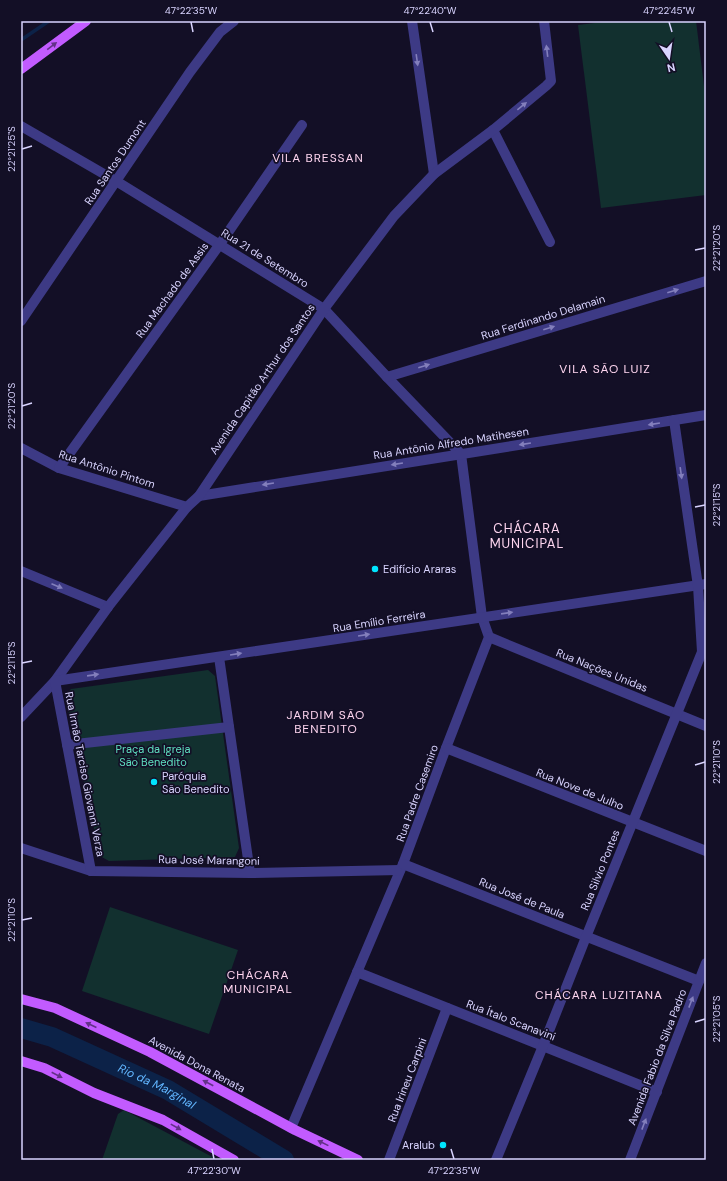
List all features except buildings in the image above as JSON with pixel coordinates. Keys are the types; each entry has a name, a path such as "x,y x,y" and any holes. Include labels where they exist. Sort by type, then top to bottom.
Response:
{"main road":[{"path":"21,70 86,21"},
{"name":"Avenida Dona Renata","path":"21,999 55,1008 150,1052 291,1128 358,1160"},
{"path":"21,1061 44,1068 94,1093 163,1120 234,1160"}],"street":[{"name":"Rua Santos Dumont","path":"21,321 190,72 220,32 234,21"},
{"path":"412,21 434,174"},
{"name":"Avenida Capitão Arthur dos Santos","path":"21,717 55,681 108,607 187,507 199,496 324,308 394,216 434,174 493,130 551,81 544,21"},
{"name":"Rua Machado de Assis","path":"59,468 220,244 302,125"},
{"name":"Rua 21 de Setembro","path":"21,126 116,181 324,308 387,377 461,454"},
{"path":"493,130 550,242"},
{"name":"Rua Ferdinando Delamain","path":"387,377 706,281"},
{"name":"Rua Antônio Alfredo Matihesen","path":"199,496 706,415"},
{"name":"Rua Silvio Pontes","path":"496,1160 702,652 702,585 674,420"},
{"name":"Rua Antônio Pintom","path":"21,448 59,468 187,507"},
{"path":"461,454 482,617 490,637"},
{"path":"21,571 108,607"},
{"name":"Rua Emílio Ferreira","path":"55,681 702,585"},
{"name":"Rua Nações Unidas","path":"490,637 706,726"},
{"name":"Rua Padre Casemiro","path":"291,1128 402,867 446,748 490,637"},
{"path":"219,657 250,873"},
{"name":"Rua Irmão Tarciso Giovanni Verza","path":"55,681 91,871"},
{"path":"67,745 229,727"},
{"name":"Rua Nove de Julho","path":"446,748 706,851"},
{"name":"Rua José Marangoni","path":"21,848 91,871 250,873 402,867"},
{"name":"Rua José de Paula","path":"402,867 699,981"},
{"name":"Avenida Fabio da Silva Padro","path":"630,1160 706,962"},
{"name":"Rua Ítalo Scanavini","path":"357,972 657,1092"},
{"name":"Rua Irineu Carpini","path":"389,1160 447,1008"}],"green space":[{"path":"611,21 696,21 706,102 706,195 601,208 578,25"},
{"name":"Praça da Igreja São Benedito","path":"208,670 215,676 239,848 235,857 109,861 100,856 65,696 71,689"},
{"path":"110,907 238,950 209,1034 82,991"},
{"path":"124,1110 218,1160 102,1160 118,1114"}],"waterway":[{"path":"21,40 49,21"},
{"name":"Rio da Marginal","path":"21,1028 52,1037 168,1090 284,1160"}],"place":[{"name":"Edifício Araras","path":"375,569"},
{"name":"Paróquia São Benedito","path":"154,782"},
{"name":"Aralub","path":"443,1145"}],"district":[{"name":"VILA BRESSAN","path":"318,158"},
{"name":"VILA SÃO LUIZ","path":"605,369"},
{"name":"CHÁCARA MUNICIPAL","path":"527,536"},
{"name":"JARDIM SÃO BENEDITO","path":"326,722"},
{"name":"CHÁCARA MUNICIPAL","path":"258,982"},
{"name":"CHÁCARA LUZITANA","path":"599,995"}]}
